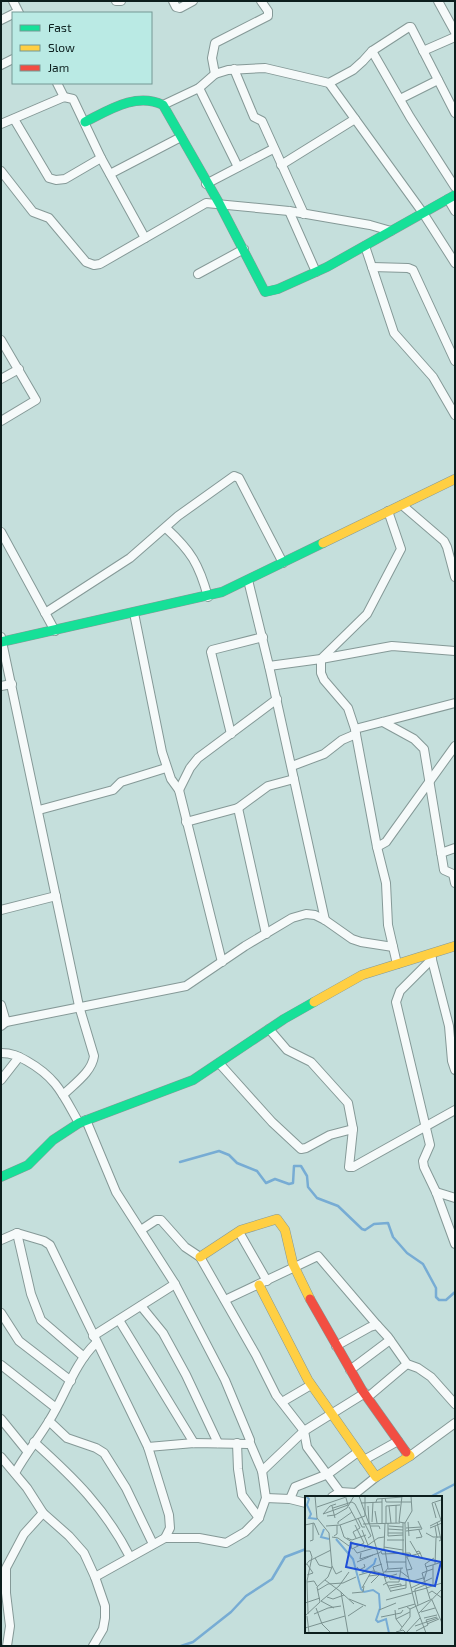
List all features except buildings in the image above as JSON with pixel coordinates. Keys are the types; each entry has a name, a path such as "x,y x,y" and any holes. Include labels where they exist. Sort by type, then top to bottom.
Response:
{"street":[{"path":"13,1 17,12"},
{"path":"116,1 121,1"},
{"path":"173,1 176,7 180,8 193,1"},
{"path":"215,74 212,58 215,43 268,16 268,11 261,1"},
{"path":"438,1 455,32"},
{"path":"1,20 12,15"},
{"path":"329,83 353,70 364,61 372,50 411,27 455,113"},
{"path":"423,51 455,37"},
{"path":"372,50 400,99 455,187"},
{"path":"1,65 12,60"},
{"path":"163,104 199,88 215,74 234,70 265,68 329,83 423,213 455,263"},
{"path":"234,70 254,117 262,121 273,149 304,214"},
{"path":"400,99 438,80"},
{"path":"58,84 64,97"},
{"path":"199,88 238,167"},
{"path":"1,124 64,97 73,99 101,158 145,238"},
{"path":"85,122 129,101 152,98 163,104 206,184 219,203 266,292 274,292 316,272 452,197 455,211"},
{"path":"14,119 49,178 56,180 64,179 101,158"},
{"path":"281,165 355,119"},
{"path":"110,174 181,137"},
{"path":"206,184 273,149"},
{"path":"1,171 33,212 49,218 86,262 94,265 100,264 200,205 206,203 219,203 289,211 370,224 391,231"},
{"path":"289,211 316,272"},
{"path":"365,246 394,333 433,377 454,410"},
{"path":"198,274 244,249"},
{"path":"372,267 408,268 413,270 454,355"},
{"path":"1,340 36,400 1,421"},
{"path":"1,379 19,369"},
{"path":"45,613 130,558 178,516 234,476 238,476 283,563"},
{"path":"63,1095 86,1072 93,1063 94,1056 80,1006 2,640 55,631 208,597 248,580 455,479"},
{"path":"402,505 451,546 455,576"},
{"path":"388,511 401,547 399,552 367,614 321,659 321,673 324,680 348,708 356,732 377,847 386,883 387,913 397,964"},
{"path":"166,528 180,541 194,558 201,573 208,597"},
{"path":"1,532 4,541 55,631"},
{"path":"248,580 263,637 325,920"},
{"path":"134,613 166,768 178,790 222,962"},
{"path":"231,734 211,652 212,650 263,637"},
{"path":"269,666 321,659 392,646 455,651"},
{"path":"1,686 12,684"},
{"path":"178,790 190,768 198,758 277,699"},
{"path":"292,766 324,754 342,740 356,732 383,722 455,703"},
{"path":"383,722 420,744 424,749 444,870 453,874 455,883"},
{"path":"377,847 386,842 455,746"},
{"path":"39,810 113,790 121,782 166,768"},
{"path":"186,822 238,808 254,798 268,786 294,779"},
{"path":"238,808 266,934"},
{"path":"442,852 455,848"},
{"path":"1,910 56,896"},
{"path":"1,1005 3,1024 80,1006 186,986 292,918 306,914 315,915 325,920 352,939 361,942 393,946"},
{"path":"1,1177 28,1165 53,1140 83,1121 184,1084 219,1063 269,1029 362,975 397,964 431,957 455,946"},
{"path":"431,957 449,1026 452,1061 455,1070"},
{"path":"431,957 400,991 396,1002 430,1145 422,1161 436,1192 455,1244"},
{"path":"449,1026 455,1034"},
{"path":"269,1029 287,1050 311,1062 345,1099 350,1111 353,1129 352,1148 348,1164 351,1167 455,1110"},
{"path":"1,1053 12,1053 42,1069 51,1077 83,1121 112,1184 175,1284 225,1380 262,1471 266,1498 259,1518 246,1532 226,1542 199,1538 165,1538 95,1577"},
{"path":"1,1080 19,1056"},
{"path":"219,1063 272,1122 301,1149 306,1148 337,1132 353,1129"},
{"path":"436,1192 455,1198"},
{"path":"200,1257 239,1232 277,1219 283,1224 294,1268 336,1346 366,1395 410,1456"},
{"path":"140,1230 156,1220 161,1220 184,1247 200,1257 282,1402 304,1431 307,1447 340,1492"},
{"path":"239,1232 311,1385 376,1477"},
{"path":"1,1240 17,1233 50,1244 148,1447 169,1515 170,1528 165,1538"},
{"path":"17,1233 31,1294 42,1320 84,1357"},
{"path":"225,1300 318,1256 390,1340 407,1364 418,1368 431,1377 455,1404"},
{"path":"15,1473 27,1451 49,1421 95,1339 119,1320 175,1284"},
{"path":"141,1306 163,1333 186,1375 218,1443"},
{"path":"1,1313 19,1341 71,1381"},
{"path":"119,1320 194,1443"},
{"path":"336,1346 370,1327 377,1325"},
{"path":"350,1370 390,1340"},
{"path":"1,1364 56,1408"},
{"path":"262,1471 304,1431 366,1395 407,1364"},
{"path":"282,1402 311,1385"},
{"path":"1,1419 27,1451"},
{"path":"49,1421 67,1438 96,1448 104,1453 126,1488 153,1544"},
{"path":"334,1496 340,1492 356,1493 376,1477 410,1456 455,1423"},
{"path":"364,1460 398,1441"},
{"path":"34,1442 74,1479 104,1513 130,1557"},
{"path":"148,1447 194,1443 250,1443"},
{"path":"237,1443 238,1469 242,1495 259,1518"},
{"path":"290,1499 295,1487 328,1474 358,1452"},
{"path":"1,1457 15,1473 44,1513 69,1536 84,1553 95,1577 105,1606 103,1629 93,1646"},
{"path":"266,1498 290,1499 305,1503"},
{"path":"7,1646 10,1626 6,1593 6,1568 24,1534 44,1513"}],"waterway":[{"path":"180,1162 219,1151 229,1155 237,1163 257,1171 266,1183 275,1179 289,1184 293,1183 294,1166 301,1166 307,1176 308,1187 317,1198 338,1206 362,1229 365,1230 374,1224 388,1223 393,1237 407,1253 423,1264 436,1288 436,1297 439,1300 446,1300 455,1292"},
{"path":"432,1496 455,1484"},
{"path":"181,1646 193,1642 231,1612 246,1596 272,1579 285,1557 305,1549"}],"traffic: fast":[{"path":"85,122 123,104 143,100 163,105 219,203 265,292 278,289 327,267 455,195"},
{"path":"1,642 222,592 323,543"},
{"path":"1,1177 28,1165 53,1140 79,1123 193,1080 284,1019 314,1002"}],"traffic: slow":[{"path":"323,543 455,479"},
{"path":"314,1002 362,975 455,946"},
{"path":"200,1257 241,1230 277,1219 285,1230 293,1264 310,1299"},
{"path":"259,1285 308,1380 376,1477 410,1456 406,1452"}],"traffic: jam":[{"path":"310,1299 362,1390 406,1452"}]}
